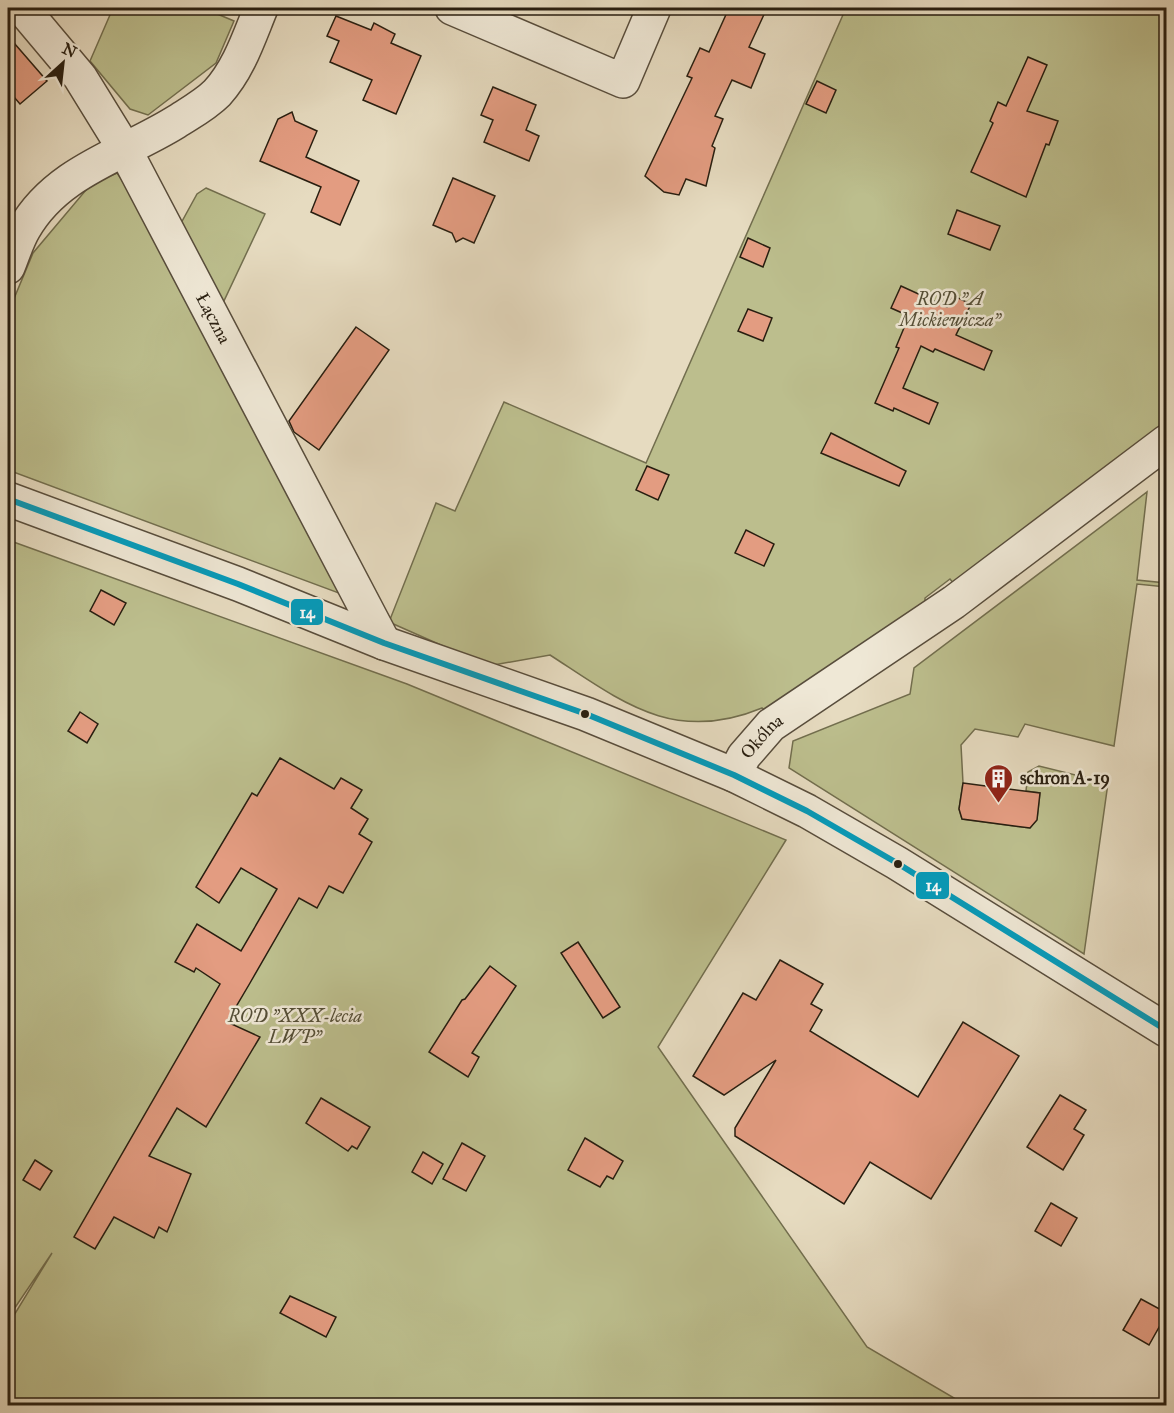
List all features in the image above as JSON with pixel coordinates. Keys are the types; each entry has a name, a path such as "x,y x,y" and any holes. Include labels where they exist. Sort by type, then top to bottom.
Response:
{"street":[{"name":"Łączna","path":"22,8 80,77 125,150 384,643"},
{"path":"8,267 24,228 65,183 92,165 158,135 215,95 234,70 261,8"},
{"path":"452,8 623,81 654,8"},
{"name":"Okólna","path":"8,499 238,584 384,643 586,714 734,774 744,756 771,725 954,602 1167,442"},
{"path":"734,774 807,811 897,863 1167,1030"}],"green space":[{"path":"113,8 203,8 234,21 216,63 148,115 130,109 90,61"},
{"name":"ROD \"A Mickiewicza\"","path":"846,8 1166,8 1166,427 955,585 950,579 925,598 925,605 768,714 762,708 730,718 701,722 675,720 649,713 625,702 550,655 488,666 389,622 436,503 455,511 504,402 646,463"},
{"path":"117,173 159,232 344,595 8,470 8,313 33,253 91,184"},
{"path":"206,188 265,214 222,305 180,225 197,194"},
{"path":"1147,492 1137,580 1166,583 1166,587 1137,584 1114,746 1025,724 1018,737 975,729 961,745 963,783 959,809 962,819 1030,828 1037,819 1040,793 1026,791 1028,772 1039,766 1108,783 1084,954 789,768 793,741 910,694 914,668"},
{"name":"ROD \"XXX-lecia LWP\"","path":"8,540 407,684 786,840 658,1047 867,1347 966,1405 8,1405 8,1325 52,1253 8,1318"}],"building":[{"path":"729,8 767,8 749,47 765,54 751,88 732,80 715,116 723,119 712,146 715,148 706,186 686,179 679,195 664,192 645,176 692,78 687,76 700,48 709,52"},
{"path":"336,16 371,30 374,23 395,34 391,43 421,56 396,114 363,100 372,80 330,62 339,41 327,36"},
{"path":"8,36 47,81 20,104 8,90"},
{"path":"1028,57 1047,65 1027,111 1058,121 1049,145 1046,144 1026,197 971,172 993,123 990,121 998,102 1006,106"},
{"path":"817,81 836,90 826,113 806,104"},
{"path":"493,87 536,105 526,130 539,136 529,161 484,142 493,120 481,115"},
{"path":"292,112 295,121 317,131 306,157 359,181 340,225 311,212 321,187 260,161 278,119"},
{"path":"453,178 495,196 474,243 463,238 456,242 452,233 433,225"},
{"path":"957,210 1000,226 990,250 948,234"},
{"path":"748,238 770,248 763,267 740,257"},
{"path":"901,286 947,307 952,295 971,304 956,335 992,351 984,370 935,349 933,352 921,346 903,388 938,403 929,424 894,408 893,411 875,403 899,348 896,347 909,316 891,308"},
{"path":"748,309 772,318 763,341 738,331"},
{"path":"356,327 389,350 319,450 294,432 289,421"},
{"path":"831,433 906,471 899,486 821,453"},
{"path":"647,466 669,475 658,500 636,490"},
{"path":"746,530 774,544 764,566 735,553"},
{"path":"101,590 126,603 114,625 90,611"},
{"path":"80,712 98,724 87,743 68,731"},
{"path":"280,758 334,789 341,778 362,790 351,808 368,819 359,834 372,842 343,893 329,886 317,908 299,898 227,1022 260,1037 206,1127 177,1108 149,1156 191,1174 167,1232 159,1227 154,1238 114,1217 95,1249 74,1237 220,984 196,968 194,972 175,962 197,924 241,951 277,889 241,868 219,903 196,887 252,793 257,796"},
{"name":"schron A-19","path":"963,783 1040,793 1037,820 1030,828 962,819 959,809"},
{"path":"578,942 620,1007 603,1018 561,953"},
{"path":"780,960 823,984 811,1004 822,1010 810,1031 918,1097 963,1022 1019,1056 931,1199 870,1162 844,1204 735,1136 735,1128 776,1060 724,1095 693,1076 743,993 756,1000"},
{"path":"490,966 516,986 472,1053 479,1057 468,1077 429,1052 462,1000"},
{"path":"1060,1095 1086,1110 1074,1129 1084,1135 1063,1170 1027,1147"},
{"path":"321,1098 370,1127 357,1149 352,1146 348,1151 306,1123"},
{"path":"585,1138 623,1161 613,1179 607,1176 600,1187 568,1170"},
{"path":"462,1143 485,1156 466,1191 443,1179"},
{"path":"423,1152 443,1164 432,1184 412,1172"},
{"path":"35,1160 52,1171 40,1190 23,1180"},
{"path":"1051,1203 1077,1218 1061,1246 1035,1231"},
{"path":"290,1296 336,1317 326,1337 280,1313"},
{"path":"1141,1299 1167,1313 1149,1345 1123,1330"}],"transit line":[{"name":"14","path":"8,499 238,584 384,643 586,714 734,775 807,811 897,863 1166,1030"}],"place":[{"name":"schron A-19","path":"999,804"}]}
